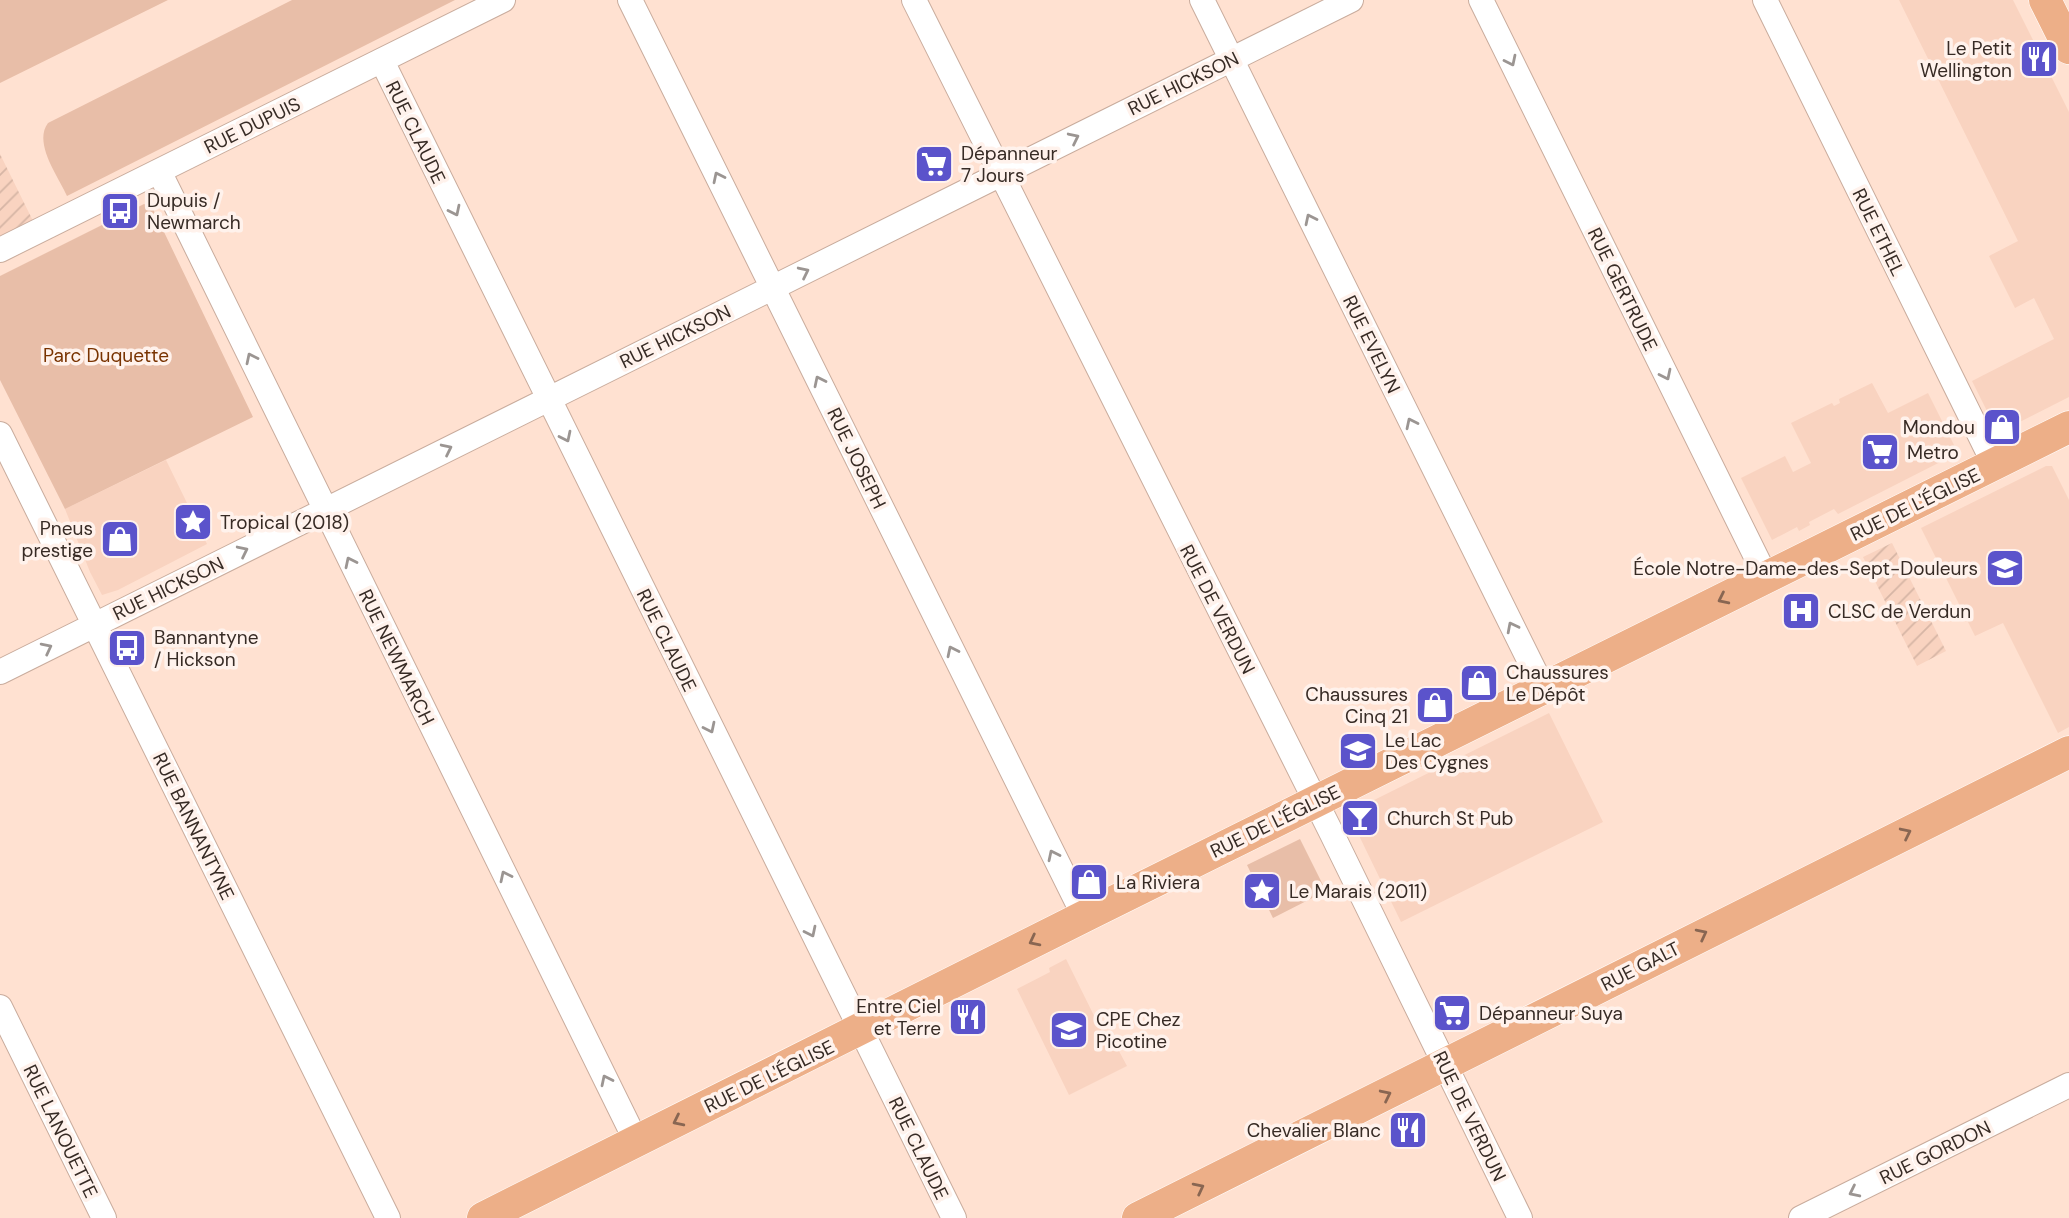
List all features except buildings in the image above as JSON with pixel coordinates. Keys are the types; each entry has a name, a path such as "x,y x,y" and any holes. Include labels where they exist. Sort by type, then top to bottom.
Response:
{"main road":[{"path":"2045,0 2069,48"},
{"name":"RUE DE L'ÉGLISE","path":"483,1218 2069,427"},
{"name":"RUE GALT","path":"1138,1218 2069,752"}],"street":[{"name":"RUE DUPUIS","path":"0,250 503,0"},
{"name":"RUE JOSEPH","path":"630,0 1084,916"},
{"name":"RUE DE VERDUN","path":"914,0 1520,1218"},
{"name":"RUE EVELYN","path":"1202,0 1543,688"},
{"name":"RUE HICKSON","path":"0,672 1351,0"},
{"name":"RUE GERTRUDE","path":"1481,0 1766,578"},
{"name":"RUE ETHEL","path":"1765,0 1994,464"},
{"name":"RUE CLAUDE","path":"382,61 547,400 954,1218"},
{"name":"RUE NEWMARCH","path":"159,172 636,1141"},
{"name":"RUE BANNANTYNE","path":"0,434 388,1218"},
{"name":"RUE LANOUETTE","path":"0,1007 104,1218"},
{"name":"RUE GORDON","path":"1801,1218 2069,1086"}],"shaded area":[{"path":"1899,0 2013,0 2069,112 2069,397 1998,433 1972,381 2054,339 2034,298 2015,308 1989,256 2018,241"},
{"path":"0,154 34,223 0,243"},
{"name":"Metro","path":"1872,383 1888,413 1928,393 1958,453 1838,514 1834,509 1809,522 1810,525 1799,531 1797,527 1772,540 1741,478 1785,456 1793,472 1811,463 1791,423 1832,403 1834,406 1840,403 1839,399"},
{"path":"166,460 207,544 118,590 102,595 65,509"},
{"name":"École Notre-Dame-des-Sept-Douleurs","path":"2046,466 2052,466 2069,500 2069,727 2058,733 2003,623 1975,636 1921,528"},
{"path":"1892,543 1946,651 1917,666 1863,557"},
{"path":"1549,713 1603,822 1401,922 1348,813"},
{"name":"CPE Chez Picotine","path":"1066,959 1107,1042 1113,1040 1127,1066 1069,1095 1017,989 1050,972 1049,968"}],"green space":[{"path":"0,0 168,0 0,83"},
{"path":"292,0 455,0 67,196 45,150 44,131 48,123"},
{"name":"Parc Duquette","path":"144,204 152,207 253,417 65,509 0,380 0,276"},
{"path":"1300,839 1326,891 1273,918 1247,865"}],"place":[{"name":"Le Petit Wellington","path":"2039,59"},
{"name":"Dépanneur 7 Jours","path":"934,164"},
{"name":"Dupuis / Newmarch","path":"120,211"},
{"name":"Mondou","path":"2002,427"},
{"name":"Metro","path":"1880,452"},
{"name":"Tropical (2018)","path":"193,522"},
{"name":"Pneus prestige","path":"120,539"},
{"name":"École Notre-Dame-des-Sept-Douleurs","path":"2005,568"},
{"name":"CLSC de Verdun","path":"1801,611"},
{"name":"Bannantyne / Hickson","path":"127,648"},
{"name":"Chaussures Le Dépôt","path":"1479,683"},
{"name":"Chaussures Cinq 21","path":"1435,705"},
{"name":"Le Lac Des Cygnes","path":"1358,751"},
{"name":"Church St Pub","path":"1360,818"},
{"name":"La Riviera","path":"1089,882"},
{"name":"Le Marais (2011)","path":"1262,891"},
{"name":"Dépanneur Suya","path":"1452,1013"},
{"name":"Entre Ciel et Terre","path":"968,1017"},
{"name":"CPE Chez Picotine","path":"1069,1030"},
{"name":"Chevalier Blanc","path":"1408,1130"}]}
